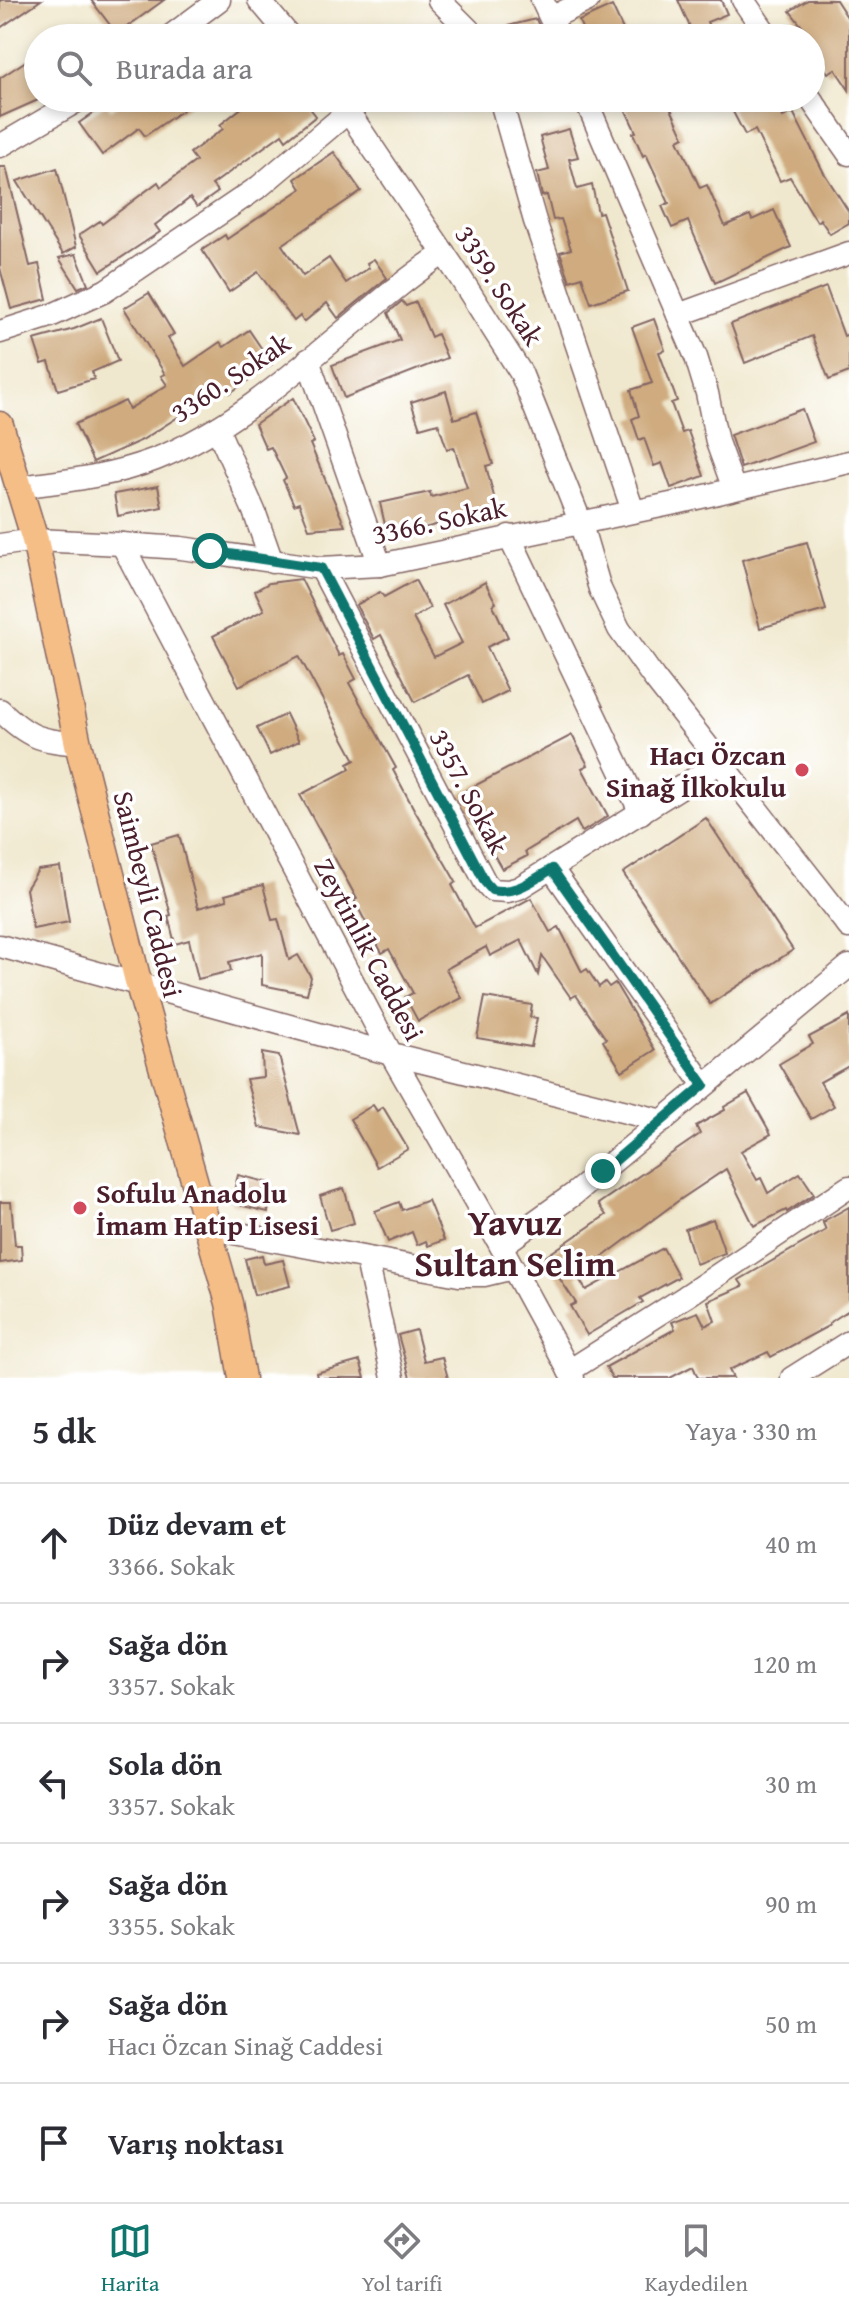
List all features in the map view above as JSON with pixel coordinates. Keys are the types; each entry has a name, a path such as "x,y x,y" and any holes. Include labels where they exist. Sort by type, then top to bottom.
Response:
{"main road":[{"name":"Saimbeyli Caddesi","path":"0,425 35,540 78,744 139,985 229,1303 242,1378"}],"street":[{"path":"187,24 219,0"},
{"path":"259,0 279,24"},
{"path":"439,0 463,24"},
{"path":"551,19 588,0"},
{"path":"743,0 759,24"},
{"path":"0,146 58,112"},
{"path":"0,332 61,312 105,291 260,186 336,112"},
{"name":"3359. Sokak","path":"349,112 521,373 580,521 600,589 619,629 849,927"},
{"path":"504,112 535,221 633,511"},
{"path":"591,112 702,374 717,442 734,489"},
{"path":"820,112 849,154"},
{"name":"3360. Sokak","path":"19,487 112,474 157,459 217,428 444,253"},
{"path":"678,315 847,257"},
{"path":"308,360 380,565"},
{"path":"217,428 254,511 272,562"},
{"name":"3366. Sokak","path":"0,545 35,540 122,544 181,548 321,568 380,565 849,462"},
{"path":"509,536 641,813"},
{"name":"Zeytinlik Caddesi","path":"122,544 391,1054 571,1375"},
{"name":"3357. Sokak","path":"321,568 448,816 492,890 519,888 721,762"},
{"path":"0,710 37,739 78,744"},
{"path":"552,869 704,1085"},
{"path":"0,946 391,1054 663,1121"},
{"path":"501,1246 574,1194 849,966"},
{"path":"571,1375 849,1187"},
{"path":"207,1228 459,1275 484,1275 513,1268"},
{"path":"367,1260 393,1378"},
{"path":"792,1378 849,1342"}],"building":[{"path":"0,0 41,0 0,28"},
{"path":"91,0 164,0 131,24 109,24"},
{"path":"678,0 721,0 727,14 708,24 689,24"},
{"path":"808,0 836,0 849,20 849,90 835,69 828,73 825,69 825,24 800,24 790,11"},
{"path":"612,6 620,24 580,24 579,21"},
{"path":"536,19 538,24 516,24"},
{"path":"24,62 24,106 0,117 0,78"},
{"path":"95,112 180,112 145,136 139,128 102,155 79,123"},
{"path":"236,112 313,112 316,116 286,140 282,134 212,185 218,192 197,207 190,198 155,225 160,232 101,271 79,235 100,221 102,224 158,182 161,187 196,161 190,153 223,129 220,125"},
{"path":"627,112 672,112 684,137 678,140 700,188 707,185 725,226 750,215 752,220 774,210 791,247 715,283 688,221 672,228 662,206 669,203 646,154 643,156 633,133 636,132"},
{"path":"733,112 781,112 783,117 793,112 824,173 849,212 849,223 830,234 820,219 817,222 790,177 780,181 755,130 745,135"},
{"path":"569,129 578,157 569,159 577,189 592,185 598,213 602,212 628,291 591,303 582,277 570,281 560,252 571,249 561,219 553,220 547,195 542,196 537,173 549,170 540,137"},
{"path":"334,152 361,191 282,245 303,276 329,258 346,283 369,268 367,263 374,259 387,278 338,318 327,303 304,322 300,316 294,321 258,272 229,292 202,250 225,235 227,239 301,189 295,179"},
{"path":"0,167 6,167 30,266 39,264 47,299 11,309 0,268"},
{"path":"57,168 76,247 63,254 17,181"},
{"path":"76,254 88,284 78,288 59,258"},
{"path":"826,287 844,336 849,334 849,372 829,380 812,336 745,363 731,324"},
{"path":"149,293 174,334 168,338 185,366 220,342 224,347 249,330 272,364 230,393 225,387 142,440 93,462 75,424 125,401 129,409 167,385 161,376 165,374 124,308"},
{"path":"402,301 406,306 416,302 431,337 437,334 447,358 344,398 332,365 400,340 388,313"},
{"path":"101,318 118,361 92,372 94,379 58,390 49,362 42,364 34,340"},
{"path":"654,319 665,350 659,352 677,401 671,403 682,433 688,431 704,476 671,488 662,463 654,466 644,438 639,440 632,419 639,416 631,390 652,383 632,327"},
{"path":"446,391 454,419 476,412 493,464 486,466 497,508 388,538 380,503 430,492 431,497 467,488 454,447 447,449 438,423 420,428 411,402"},
{"path":"293,398 314,442 310,444 345,526 309,529 299,503 294,505 283,480 286,478 271,447 266,449 255,424"},
{"path":"802,409 814,442 741,468 730,435"},
{"path":"158,486 162,507 118,516 114,494"},
{"path":"807,542 826,610 760,628 742,560"},
{"path":"301,579 339,656 343,654 356,679 349,683 396,768 393,770 415,811 456,882 452,885 475,928 531,898 550,932 559,927 582,972 587,969 599,987 605,982 609,987 615,983 655,1050 622,1071 603,1041 606,1039 576,995 571,998 542,956 538,975 521,940 490,956 486,947 446,969 462,998 418,1021 405,997 413,993 389,949 382,953 354,900 357,899 300,795 350,769 348,764 355,760 299,656 239,686 213,636 264,610 255,591 269,583"},
{"path":"415,580 430,608 413,618 434,657 462,643 443,605 485,582 508,637 487,647 508,691 482,704 468,675 415,702 381,635 374,639 356,605 380,592 384,597"},
{"path":"286,714 299,741 270,755 257,728"},
{"path":"572,735 588,765 582,768 608,816 582,832 576,821 525,852 527,856 502,869 459,794"},
{"path":"706,818 793,950 710,1004 623,873"},
{"path":"179,835 198,908 227,900 225,895 263,885 272,920 278,919 289,960 298,955 311,977 307,994 262,985 262,953 229,962 231,971 198,979 189,940 175,944 168,916 171,915 151,843"},
{"path":"60,867 69,922 33,929 26,889 38,870"},
{"path":"485,997 532,1005 530,1017 537,1018 531,1047 477,1038"},
{"path":"849,1016 849,1066 820,1082 834,1106 811,1119 779,1064 813,1044 809,1037"},
{"path":"262,1053 279,1056 300,1135 259,1127 246,1079 263,1077"},
{"path":"748,1093 771,1134 741,1151 757,1180 761,1178 768,1193 800,1173 814,1194 787,1212 754,1226 726,1169 577,1276 586,1290 663,1248 679,1277 640,1298 643,1302 587,1335 570,1306 576,1303 545,1257 606,1215 598,1204 700,1134 696,1126"},
{"path":"373,1105 377,1111 383,1107 408,1149 377,1167 350,1119"},
{"path":"238,1175 274,1184 268,1212 231,1203"},
{"path":"344,1188 354,1223 330,1230 320,1196"},
{"path":"428,1200 444,1240 428,1246 426,1241 417,1245 412,1232 388,1242 375,1211 399,1202 402,1210"},
{"path":"0,1202 11,1202 15,1245 21,1245 22,1260 0,1263"},
{"path":"849,1207 849,1310 830,1325 771,1357 768,1352 729,1370 733,1378 698,1378 693,1366 670,1378 612,1378 606,1367 675,1329 672,1322 698,1312 705,1326 715,1321 708,1301 743,1286 739,1280 826,1230 823,1223 826,1221 822,1222"},
{"path":"713,1219 725,1253 696,1264 685,1229"},
{"path":"262,1255 264,1264 283,1260 290,1286 254,1295 245,1259"},
{"path":"416,1330 424,1361 442,1357 448,1378 410,1378 398,1335"},
{"path":"360,1361 365,1378 317,1378 316,1373"}],"place":[{"name":"Hacı Özcan Sinağ İlkokulu","path":"802,770"},
{"name":"Sofulu Anadolu İmam Hatip Lisesi","path":"80,1208"}],"district":[{"name":"Yavuz Sultan Selim","path":"515,1242"}],"route":[{"path":"210,551 321,568 485,882 492,890 508,891 552,869 704,1085 603,1171"}]}
